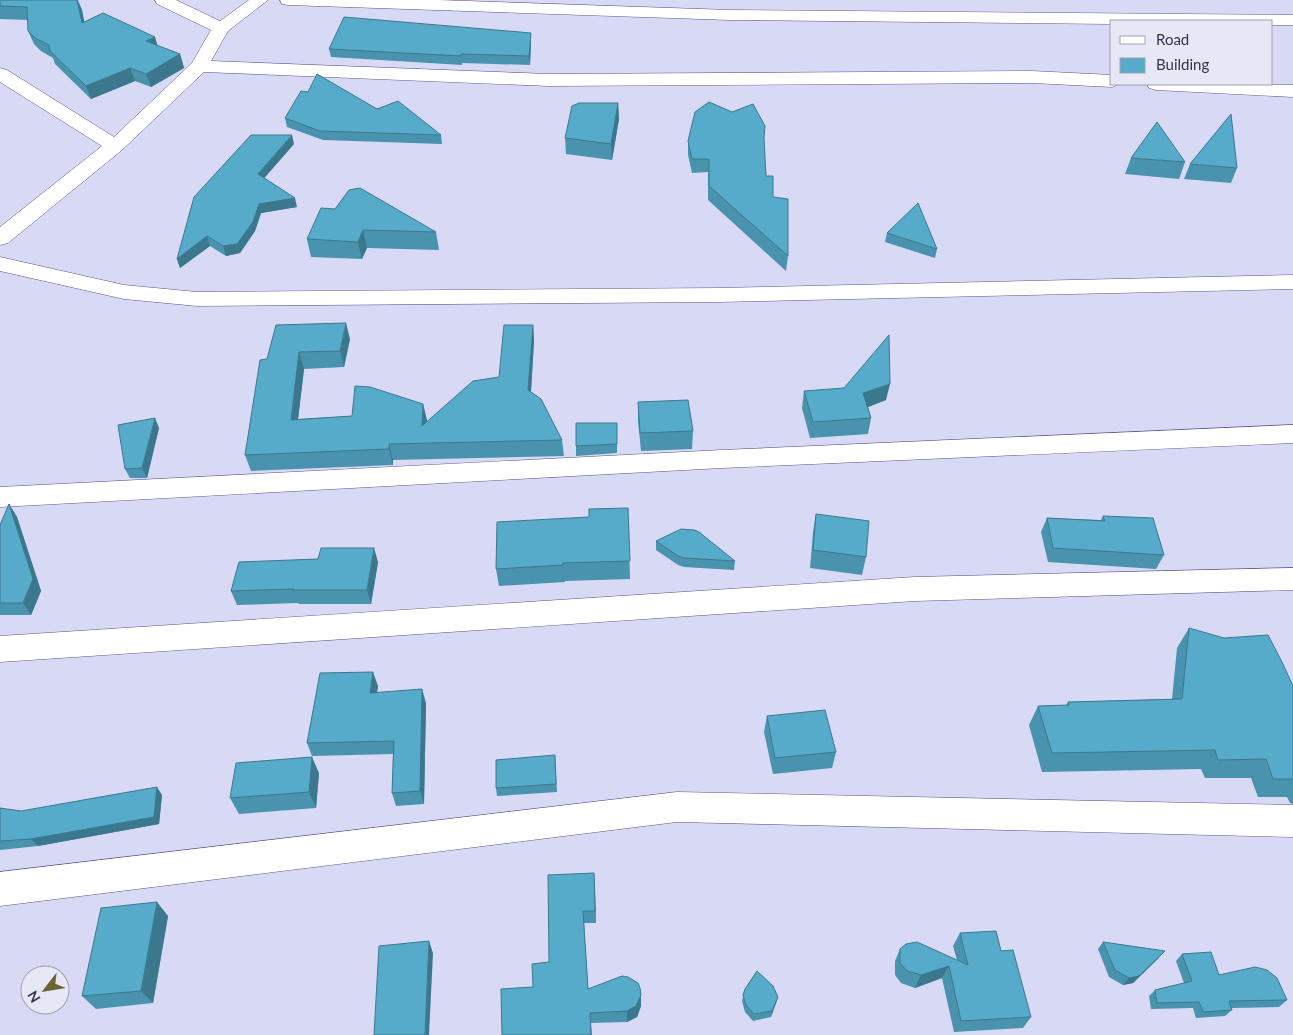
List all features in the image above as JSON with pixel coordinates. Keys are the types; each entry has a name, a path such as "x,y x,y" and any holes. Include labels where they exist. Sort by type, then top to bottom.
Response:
{"street":[{"path":"164,0 221,28"},
{"path":"0,238 115,146 199,66 221,28 260,0"},
{"path":"288,0 730,15 1293,20"},
{"path":"199,66 549,80 1032,77 1110,81"},
{"path":"0,74 115,146"},
{"path":"1176,85 1293,91"},
{"path":"0,264 124,292 197,299 719,295 1293,282"},
{"path":"0,497 722,459 1293,434"},
{"path":"0,649 922,589 1293,579"},
{"path":"0,889 677,807 1293,822"}],"building":[{"path":"0,0 77,0 82,23 103,13 155,37 146,41 180,54 146,74 130,68 86,86 50,51 49,45 35,38 28,31 27,7 0,6"},
{"path":"344,17 531,33 529,56 461,54 461,56 329,49"},
{"path":"317,74 377,109 398,101 441,135 320,131 285,118 301,91 308,92"},
{"path":"709,102 732,112 753,104 765,126 766,176 773,176 773,197 788,199 788,256 709,186 709,159 692,159 688,141 695,112"},
{"path":"579,103 618,103 611,144 565,138 572,106"},
{"path":"1231,114 1237,168 1190,164"},
{"path":"1157,122 1185,162 1131,158"},
{"path":"251,135 292,135 258,174 295,198 259,204 253,222 237,244 223,246 207,236 177,259 194,197"},
{"path":"360,188 436,232 363,230 358,242 307,239 321,208 335,209 349,190"},
{"path":"918,203 937,249 887,233"},
{"path":"346,323 340,351 299,352 291,420 352,416 355,386 370,387 423,404 422,426 473,381 499,377 504,325 533,325 528,390 541,399 562,440 389,444 389,449 245,455 260,360 267,359 276,325"},
{"path":"889,335 890,384 863,393 871,418 813,422 804,391 844,388"},
{"path":"688,400 693,431 640,433 638,402"},
{"path":"155,418 142,468 125,469 118,425"},
{"path":"576,423 617,423 617,444 576,446"},
{"path":"9,504 33,579 23,603 0,603 0,525"},
{"path":"628,508 630,561 563,563 563,565 496,569 497,522 589,517 589,509"},
{"path":"816,514 869,521 866,557 813,550"},
{"path":"1103,516 1153,518 1164,555 1053,548 1047,518 1105,521"},
{"path":"681,529 699,532 735,561 684,558 656,541"},
{"path":"321,548 374,548 367,590 294,589 231,591 239,562 318,559"},
{"path":"1189,628 1224,638 1268,635 1293,686 1293,779 1273,779 1266,759 1218,760 1215,750 1052,753 1038,706 1069,705 1068,702 1182,699"},
{"path":"373,672 370,693 422,689 420,791 392,793 394,741 307,743 320,673"},
{"path":"825,710 836,752 775,758 767,716"},
{"path":"555,755 556,784 496,788 496,760"},
{"path":"312,757 309,792 230,798 236,763"},
{"path":"157,787 154,817 31,839 0,841 0,808 21,811"},
{"path":"594,873 595,911 583,911 588,989 622,976 628,977 638,983 640,988 641,995 636,1006 627,1011 590,1013 591,1035 502,1035 501,989 533,987 532,964 549,962 548,875"},
{"path":"157,902 141,991 82,996 101,908"},
{"path":"996,931 1001,951 1013,950 1031,1017 961,1021 949,966 921,975 907,971 900,963 900,949 906,944 917,942 968,965 960,933"},
{"path":"429,941 425,1035 374,1035 379,946"},
{"path":"1103,942 1165,951 1139,976 1129,978 1115,970"},
{"path":"1211,952 1219,975 1255,967 1267,970 1277,978 1287,1000 1229,1001 1232,1010 1203,1012 1199,1002 1157,1003 1155,990 1192,981 1182,954"},
{"path":"757,971 773,986 778,997 772,1011 754,1014 746,1005 743,995"}]}
